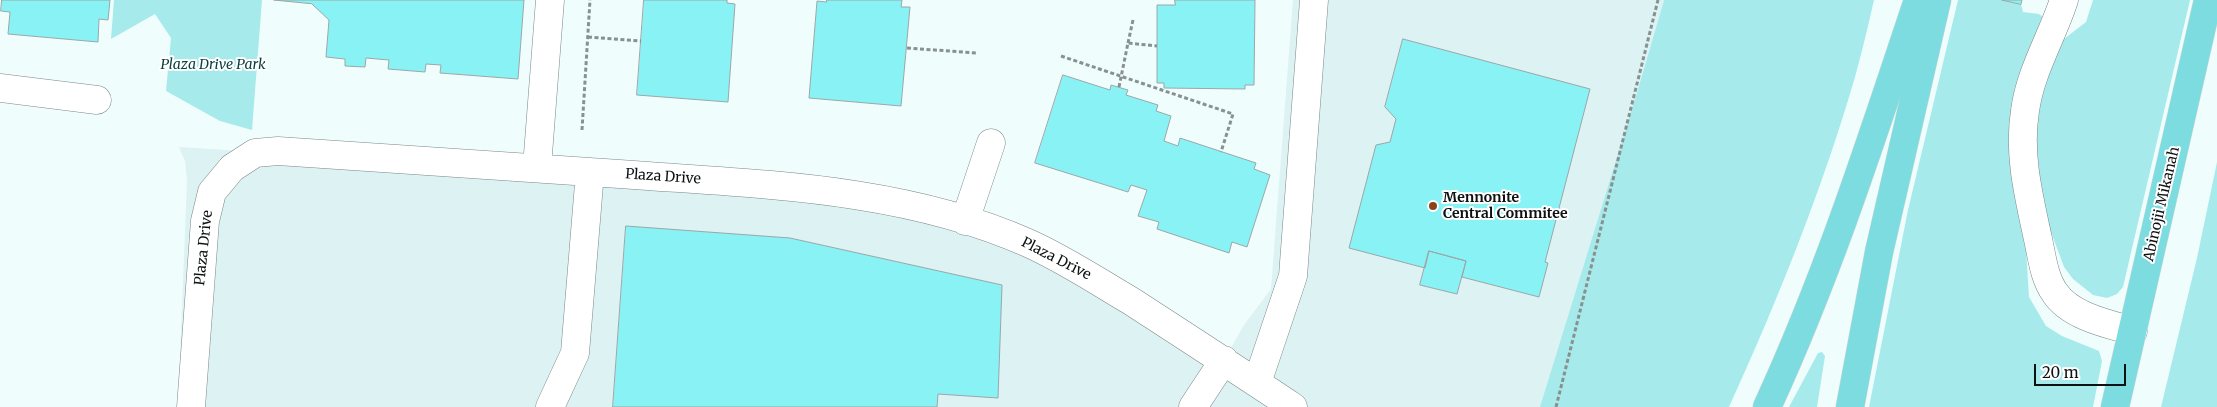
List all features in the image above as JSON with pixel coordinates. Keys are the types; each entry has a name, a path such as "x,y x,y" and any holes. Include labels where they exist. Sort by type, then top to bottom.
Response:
{"main road":[{"path":"1767,407 1812,306 1835,246 1918,0"},
{"path":"1850,407 1879,252 1937,0"},
{"name":"Abinojii Mikanah","path":"2115,407 2208,0"}],"street":[{"path":"537,167 550,0"},
{"path":"1257,383 1293,276 1314,0"},
{"path":"2064,0 2033,80 2025,110 2024,168 2029,198 2044,270 2055,294 2076,312 2103,323 2132,331"},
{"path":"0,88 96,100"},
{"path":"965,221 991,144"},
{"name":"Plaza Drive","path":"191,407 205,221 212,192 232,168 255,153 278,151 537,167 783,186 877,198 965,221 1027,242 1069,263 1224,360 1293,407"},
{"path":"550,407 575,353 590,172"},
{"path":"1193,407 1224,360"}],"path":[{"path":"582,130 590,0"},
{"path":"1556,407 1658,0"},
{"path":"1119,87 1123,77 1133,20"},
{"path":"588,37 641,41"},
{"path":"1128,43 1157,46"},
{"path":"907,48 977,53"},
{"path":"1061,56 1233,114 1221,152"}],"shaded area":[{"path":"1293,0 1664,0 1636,96 1558,407 178,407 187,181 185,161 179,147 783,186 965,221 1224,360 1244,325 1271,289"}],"green space":[{"name":"Plaza Drive Park","path":"114,0 262,0 252,130 220,121 166,91 171,38 155,14 111,39"},
{"path":"1664,0 1874,0 1855,77 1814,203 1765,326 1729,407 1540,407 1636,96"},
{"path":"1958,0 2002,0 2021,4 2023,12 2039,14 2043,17 2045,25 2025,233 2029,297 2046,326 2062,336 2099,351 2102,361 2093,407 1869,407 1908,210"},
{"path":"2093,0 2190,0 2123,287 2117,294 2107,298 2093,295 2073,279 2064,267 2044,213 2035,180 2033,106 2060,42 2086,22"},
{"path":"2217,162 2217,407 2161,407 2197,258"},
{"path":"1822,352 1825,356 1817,407 1789,407 1818,353"}],"building":[{"path":"2,0 110,0 108,20 99,19 98,42 8,34 10,12 1,11"},
{"path":"274,0 524,0 518,79 440,73 441,65 426,64 425,72 388,69 389,60 366,58 365,67 345,66 345,59 326,57 329,20 312,4"},
{"path":"644,0 727,0 727,3 735,4 728,102 637,95"},
{"path":"827,0 902,0 901,7 910,7 901,106 809,98 817,1 826,2"},
{"path":"1175,0 1255,0 1254,85 1245,85 1245,89 1164,88 1164,83 1157,83 1157,5 1175,5"},
{"path":"2002,0 2022,0 2021,4"},
{"path":"1403,39 1590,89 1545,262 1548,263 1539,297 1462,277 1466,261 1429,251 1425,268 1349,248 1376,145 1390,142 1396,119 1385,107"},
{"path":"1063,75 1110,90 1111,85 1128,90 1126,95 1158,105 1156,111 1171,116 1164,141 1178,146 1180,138 1256,163 1254,169 1270,175 1247,247 1232,242 1229,253 1157,229 1159,222 1138,216 1147,190 1131,185 1128,192 1035,163"},
{"path":"626,226 790,238 1002,285 998,398 938,394 937,407 613,407"},
{"path":"1429,251 1466,261 1457,294 1420,285"}],"place":[{"name":"Mennonite Central Commitee","path":"1433,206"}]}
